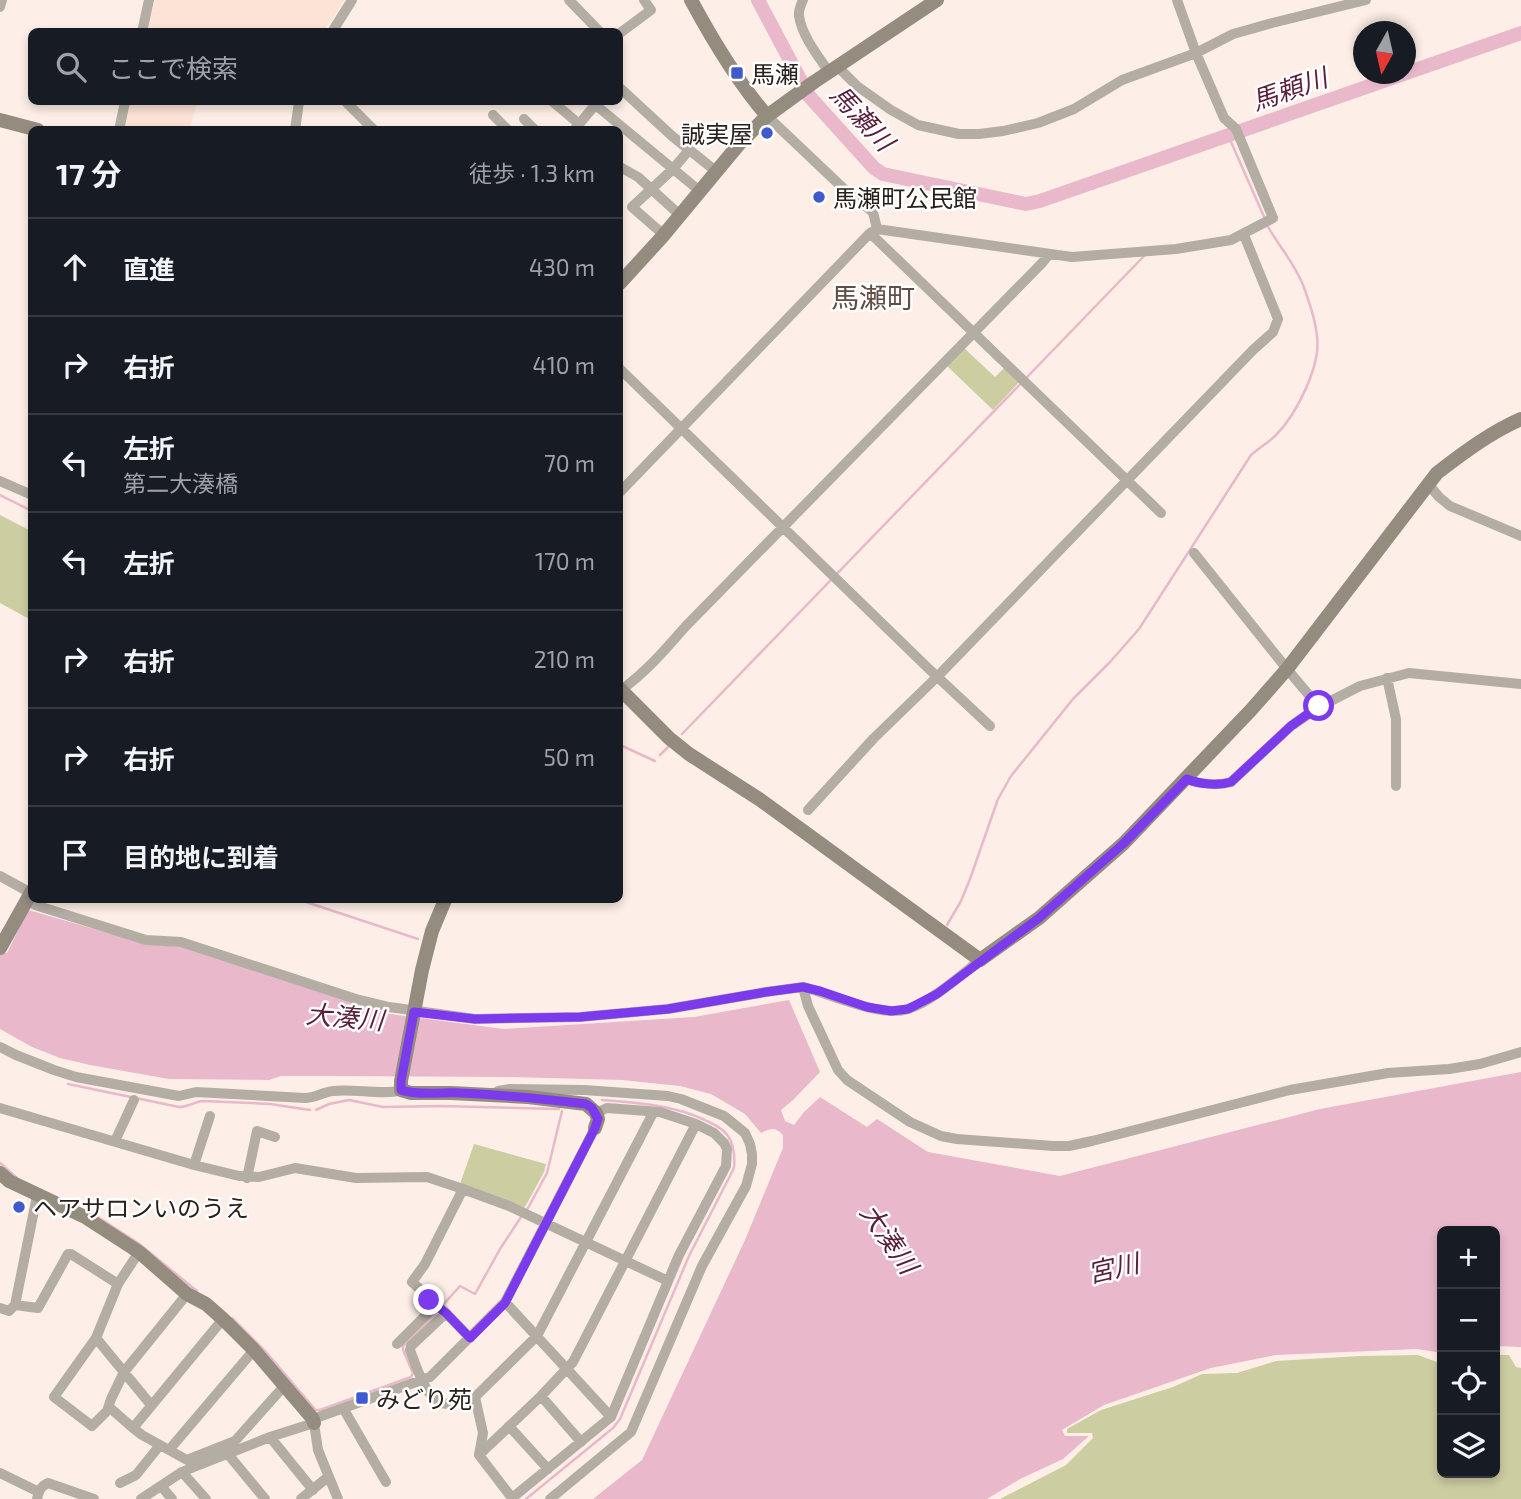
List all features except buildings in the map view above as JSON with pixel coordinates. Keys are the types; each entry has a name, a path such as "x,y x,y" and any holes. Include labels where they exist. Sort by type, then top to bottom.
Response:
{"street":[{"path":"0,7 2,0"},
{"path":"143,28 149,0"},
{"path":"334,28 352,0"},
{"path":"569,0 593,28"},
{"path":"623,31 651,10 644,0"},
{"path":"623,489 873,231 873,212 844,189 767,116 746,91 691,0"},
{"path":"803,0 798,14 800,20 814,50 833,69 891,110 918,125 960,134 1003,131 1038,123 1074,109 1122,80 1196,53 1233,34 1366,0"},
{"path":"623,280 681,216 740,143 767,116 937,0"},
{"path":"873,231 1072,257 1176,249 1231,240 1273,218 1236,129 1224,118 1177,0"},
{"path":"623,91 717,172"},
{"path":"120,126 124,105"},
{"path":"296,126 299,105"},
{"path":"349,105 369,126"},
{"path":"556,105 576,126 592,105"},
{"path":"596,105 622,126"},
{"path":"493,115 504,126"},
{"path":"524,119 531,126"},
{"path":"0,120 28,127"},
{"path":"623,127 701,192"},
{"path":"664,235 632,207 673,169 689,150"},
{"path":"623,169 638,177 681,216"},
{"path":"873,231 973,332 1161,513"},
{"path":"808,810 874,738 1273,332 1278,319 1244,235"},
{"path":"623,688 660,655 1049,254"},
{"path":"623,372 990,726"},
{"path":"34,903 146,940 181,942 356,999 414,1012 475,1019 580,1017 668,1009 803,987 867,1007 891,1011 908,1009 937,994 1039,918 1124,843 1187,779 1287,669 1437,473 1521,419"},
{"path":"0,481 28,493"},
{"path":"1429,485 1450,506 1521,537"},
{"path":"1194,553 1319,706"},
{"path":"1187,779 1222,785 1231,782 1291,726 1319,706 1360,686 1387,678 1409,673 1521,684"},
{"path":"1387,678 1396,719 1396,786"},
{"path":"623,693 688,754 759,799 980,960"},
{"path":"0,876 28,894"},
{"path":"2,946 28,897"},
{"path":"0,1047 76,1077 179,1096 196,1092 314,1098 330,1091 393,1092 401,1085 432,931 444,903"},
{"path":"803,987 807,1006 838,1070 847,1080 910,1122 941,1136 957,1139 1069,1146 1324,1083 1388,1073 1449,1069 1480,1064 1521,1052"},
{"path":"401,1085 411,1093 528,1097 586,1104 592,1108 596,1120"},
{"path":"480,1094 510,1089 535,1089 668,1096 724,1116 745,1133 752,1154 746,1185 702,1266 631,1432 550,1499"},
{"path":"115,1141 134,1100"},
{"path":"0,1108 247,1178 295,1168 356,1178 426,1177 523,1214 668,1282"},
{"path":"109,1407 133,1428 190,1463 227,1453 430,1377 505,1303 596,1120 607,1108 660,1112 714,1133 727,1149 726,1166 680,1255 611,1417 512,1499 479,1455 483,1433 475,1397"},
{"path":"440,1308 411,1346 411,1350 426,1389 439,1402 445,1404 475,1397 537,1336 653,1113"},
{"path":"194,1165 210,1116"},
{"path":"479,1455 573,1362 696,1124"},
{"path":"247,1178 257,1131 275,1137"},
{"path":"0,1173 9,1181 85,1217 139,1252 187,1294 206,1304 223,1319 285,1385 313,1421 318,1450 338,1499"},
{"path":"463,1189 425,1264 412,1282 470,1338"},
{"path":"0,1308 9,1311 15,1305 37,1195"},
{"path":"139,1252 118,1284 96,1338 54,1397 92,1426 109,1407 124,1372 187,1294"},
{"path":"15,1305 38,1308 68,1254 118,1284"},
{"path":"505,1303 611,1417"},
{"path":"397,1344 440,1308"},
{"path":"133,1428 223,1319"},
{"path":"96,1338 150,1405"},
{"path":"120,1483 136,1475 165,1448 254,1350"},
{"path":"141,1499 183,1472 190,1463 235,1441 285,1385"},
{"path":"541,1396 581,1442"},
{"path":"343,1408 386,1482"},
{"path":"509,1426 548,1469"},
{"path":"270,1437 313,1490"},
{"path":"227,1453 265,1499"},
{"path":"0,1472 38,1495 42,1486 48,1483 94,1499"},
{"path":"183,1472 206,1499"},
{"path":"301,1499 328,1476"},
{"path":"161,1486 172,1499"}],"shaded area":[{"path":"155,0 344,0 326,28 148,28"},
{"path":"129,105 196,105 191,126 124,126"}],"green space":[{"path":"963,347 995,377 1006,366 1021,380 993,410 946,365"},
{"path":"0,515 28,529 28,618 0,603"},
{"path":"474,1144 546,1164 523,1209 460,1184"},
{"path":"1418,1355 1437,1362 1437,1478 1500,1478 1500,1355 1509,1355 1516,1367 1521,1368 1521,1499 1000,1499 1066,1465 1093,1438 1092,1433 1067,1433 1067,1429 1101,1410 1173,1387 1202,1374 1237,1373 1276,1361"}],"water":[{"path":"28,910 147,944 181,947 390,1014 504,1029 694,1017 789,1000 820,1072 781,1110 785,1121 794,1125 820,1097 867,1127 877,1119 928,1152 1060,1176 1320,1109 1521,1072 1521,1347 1500,1346 1500,1226 1437,1226 1437,1352 1417,1349 1276,1355 1211,1368 1104,1405 1062,1430 1065,1436 1089,1436 1063,1459 1020,1479 987,1499 593,1499 642,1460 745,1240 783,1148 783,1135 773,1129 761,1133 745,1114 711,1094 680,1086 622,1080 511,1077 281,1076 269,1080 169,1079 60,1058 32,1047 0,1029 0,951 7,953"}],"waterway":[{"name":"馬瀬川","path":"758,0 809,96 874,168 883,174 1026,204 1521,33"},
{"path":"1228,135 1265,219"},
{"path":"947,925 961,901 998,799 1011,776 1073,699 1139,629 1251,455 1284,426 1306,389 1317,349 1314,318 1300,277 1267,225"},
{"path":"682,734 1145,255"},
{"path":"0,495 28,509"},
{"path":"623,746 655,761"},
{"path":"660,755 668,747"},
{"path":"309,903 418,939"},
{"path":"68,1084 179,1107 203,1101 270,1104 310,1110"},
{"path":"316,1110 349,1100 383,1107 559,1109"},
{"path":"526,1499 613,1428 620,1419 689,1256 734,1168 734,1151 730,1140 714,1125 693,1115 668,1108 602,1100"},
{"path":"442,1306 460,1286 475,1294 500,1249 528,1208 547,1173 562,1111"},
{"path":"0,1163 17,1178"},
{"path":"90,1212 138,1243 197,1291"},
{"path":"232,1318 266,1352 315,1410 320,1410 411,1377 413,1373 403,1346 438,1311"}],"place":[{"name":"馬瀬","path":"737,73"},
{"name":"誠実屋","path":"767,133"},
{"name":"馬瀬町公民館","path":"819,197"},
{"name":"ヘアサロンいのうえ","path":"19,1207"},
{"name":"みどり苑","path":"362,1398"}],"district":[{"name":"馬瀬町","path":"873,297"}],"route":[{"path":"429,1300 470,1338 505,1303 598,1119 592,1108 586,1104 528,1097 411,1093 401,1090 414,1012 475,1019 580,1017 668,1009 803,987 867,1007 891,1011 908,1009 937,994 1039,918 1124,843 1187,779 1222,785 1231,782 1291,726 1319,706"}],"water label":[{"name":"馬頼川","path":"1289,88"},
{"name":"大湊川","path":"345,1016"},
{"name":"大湊川","path":"890,1238"},
{"name":"宮川","path":"1113,1267"}]}
